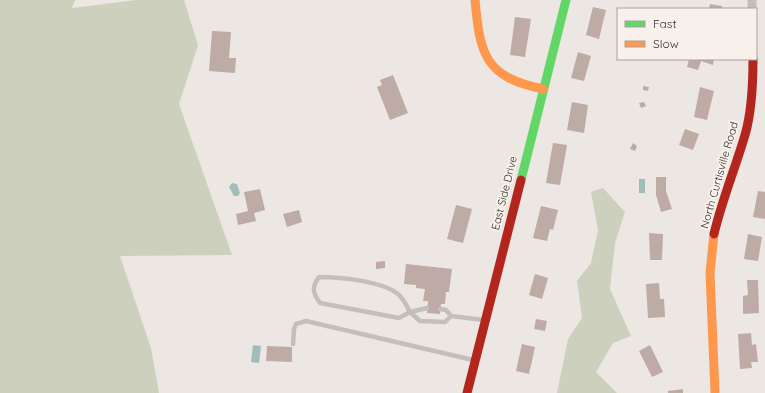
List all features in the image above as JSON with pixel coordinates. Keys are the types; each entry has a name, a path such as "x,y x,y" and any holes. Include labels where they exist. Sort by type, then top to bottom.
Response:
{"street":[{"path":"475,0 480,44 489,64 512,81 543,89"},
{"name":"East Side Drive","path":"467,393 484,320 566,0"},
{"name":"North Curtisville Road","path":"715,393 710,273 712,242 721,204 745,134 752,85 753,60"}],"lane":[{"path":"427,308 410,312 399,318 320,303 313,294 314,285 320,277 334,277 381,286 391,289 400,295 410,312 420,321 445,322 451,316"},
{"path":"440,309 446,310 451,316 484,320"},
{"path":"293,344 294,328 296,324 306,321 475,360"}],"green space":[{"path":"0,0 75,0 72,8 136,0 184,0 198,45 179,104 232,255 120,256 151,348 159,393 0,393"},
{"path":"603,188 625,212 615,243 610,289 631,336 613,343 596,372 617,393 557,393 568,339 582,318 577,281 591,263 598,230 591,192"}],"water":[{"path":"639,179 645,179 645,193 639,193"},
{"path":"232,183 237,184 240,193 238,196 234,196 229,187"},
{"path":"253,345 261,346 259,363 251,362"}],"building":[{"path":"710,4 722,6 722,8 709,8"},
{"path":"593,7 606,10 599,39 586,35"},
{"path":"515,17 531,19 525,57 510,55"},
{"path":"212,31 231,32 229,58 236,58 235,73 209,71"},
{"path":"578,52 591,56 584,81 571,78"},
{"path":"689,60 714,60 713,65 701,61 698,70 687,67"},
{"path":"393,75 408,113 390,120 377,87 382,85 380,80"},
{"path":"643,86 649,87 648,91 643,90"},
{"path":"700,87 714,91 707,120 694,117"},
{"path":"572,102 588,105 584,133 567,130"},
{"path":"644,102 646,106 641,108 639,103"},
{"path":"685,129 699,134 693,150 679,145"},
{"path":"553,143 567,145 560,185 546,183"},
{"path":"633,143 637,146 635,151 630,149"},
{"path":"656,177 666,177 666,191 672,209 661,212 656,195"},
{"path":"260,189 265,210 254,213 256,221 238,225 236,214 248,211 244,192"},
{"path":"758,191 765,192 765,219 753,217"},
{"path":"456,205 472,209 463,243 447,239"},
{"path":"541,206 558,210 553,230 550,229 547,241 533,238"},
{"path":"299,210 302,222 287,227 283,214"},
{"path":"649,233 663,234 662,260 650,260"},
{"path":"748,234 762,237 758,261 744,259"},
{"path":"385,261 385,268 376,269 376,262"},
{"path":"406,264 452,269 449,292 446,292 445,304 441,304 440,314 427,313 428,301 423,301 425,289 416,288 416,285 404,284"},
{"path":"535,274 548,278 542,299 529,295"},
{"path":"747,280 758,280 759,313 743,314 743,296 748,295"},
{"path":"659,283 660,299 664,299 665,317 648,318 646,284"},
{"path":"536,319 547,321 545,331 534,329"},
{"path":"751,333 752,345 756,344 758,362 751,362 752,368 740,369 738,334"},
{"path":"522,344 535,347 529,374 516,371"},
{"path":"650,345 663,372 652,377 639,351"},
{"path":"267,346 292,347 292,362 266,361"},
{"path":"683,389 683,393 668,393 668,391"}],"traffic: fast":[{"path":"521,180 566,0"}],"traffic: slow":[{"path":"475,0 483,49 489,61 497,70 509,78 543,89"},
{"path":"714,234 710,273 715,393"}],"traffic: jam":[{"path":"714,234 747,126 752,97 753,60"},
{"path":"467,393 521,180"}]}
